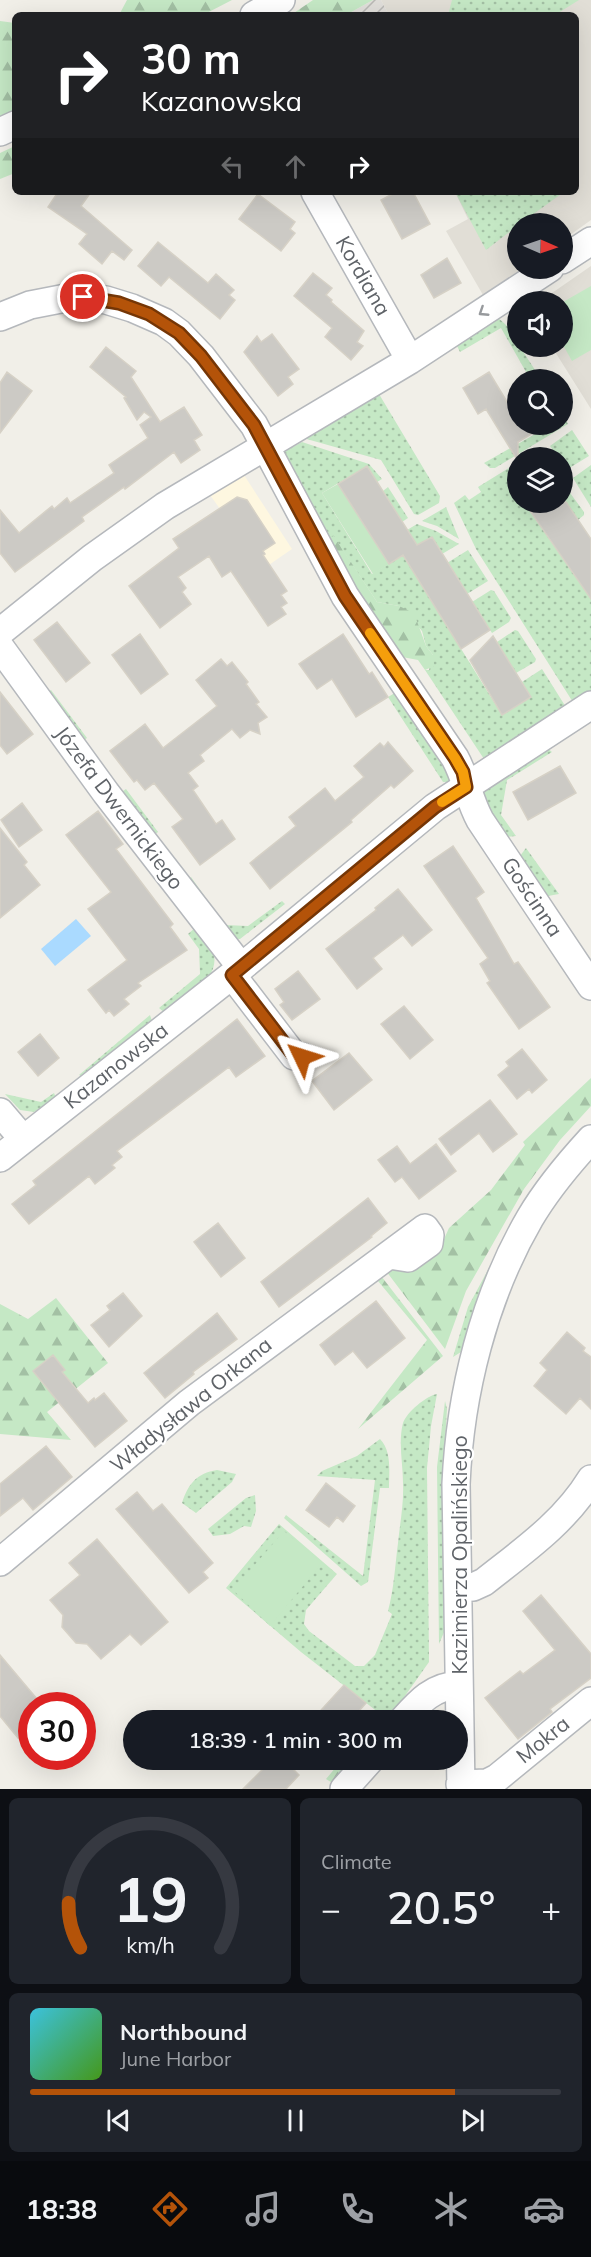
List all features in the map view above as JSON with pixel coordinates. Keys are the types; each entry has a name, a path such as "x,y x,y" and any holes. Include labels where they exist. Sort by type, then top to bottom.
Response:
{"street":[{"path":"259,12 281,0"},
{"name":"Kordiana","path":"317,195 410,360"},
{"path":"573,253 591,242"},
{"path":"0,633 131,528 410,360 533,279"},
{"path":"0,317 30,305 83,297 112,302 149,314 179,333 201,356 254,425 264,446"},
{"name":"Gościnna","path":"264,446 345,596 455,758 463,772 470,797 591,986"},
{"name":"Józefa Dwernickiego","path":"0,647 236,971"},
{"name":"Kazanowska","path":"0,1158 236,971 435,807 470,797 591,705"},
{"path":"236,971 294,1056 302,1057"},
{"path":"0,1112 23,1139"},
{"name":"Kazimierza Opalińskiego","path":"460,1787 458,1449 468,1384 482,1332 521,1234 542,1199 591,1139"},
{"name":"Władysława Orkana","path":"0,1562 189,1403 389,1255"},
{"path":"458,1588 473,1587 484,1582 552,1528 580,1498 591,1479"},
{"path":"412,1710 436,1690 448,1685 459,1685"},
{"name":"Mokra","path":"460,1787 487,1783 497,1778 591,1701"},
{"path":"344,1789 361,1770"}],"shaded area":[{"path":"373,0 381,0 387,12 351,12"},
{"path":"381,0 591,0 591,220 573,233 573,213 507,213 507,279 483,295 446,231 468,219 456,195 579,195 579,12 387,12"},
{"path":"591,266 591,409 573,380 573,369 566,369 558,357 573,357 573,291 555,291"},
{"path":"244,475 292,549 263,569 210,495"}],"green space":[{"path":"127,0 232,0 209,12 121,12"},
{"path":"313,0 373,0 351,12 295,12"},
{"path":"452,0 579,0 560,12 449,12"},
{"path":"0,21 12,23 12,116 0,118"},
{"path":"12,147 12,174 0,179 0,153"},
{"path":"457,195 560,195 535,213 507,213 507,234 486,250"},
{"path":"591,286 591,350 572,361 570,357 573,357 573,296"},
{"path":"498,318 507,326 507,339 501,328 460,352 456,344"},
{"path":"517,357 527,357 534,369 524,369"},
{"path":"379,394 440,496 439,503 418,515 414,514 381,460 303,438"},
{"path":"573,432 589,456 573,466 573,447 550,446 565,435 573,435"},
{"path":"533,435 550,435 530,447 512,447"},
{"path":"302,442 369,464 382,479 377,482 367,466 322,493 372,574 403,555 502,715 531,697 522,682 542,669 569,712 486,762 425,670 429,670 433,655 426,646 422,631 399,606 377,602 334,537 321,540 282,453"},
{"path":"507,450 507,461 495,468 490,468 484,463"},
{"path":"591,465 591,507 573,478"},
{"path":"507,469 507,513 531,513 591,599 591,697 576,707 476,549 454,503 465,495 469,500 481,492 478,487"},
{"path":"338,484 389,564 373,574 322,493"},
{"path":"388,487 408,518 402,522 383,491"},
{"path":"573,497 584,512 578,520 573,513"},
{"path":"446,507 459,539 437,526 422,521"},
{"path":"417,524 436,531 459,544 442,554 417,545 407,530"},
{"path":"334,536 377,602 399,606 414,613 426,646 433,655 434,666 425,670 418,660 397,656 321,540"},
{"path":"468,550 488,581 467,594 447,563"},
{"path":"491,590 494,591 511,618 509,622 492,633 472,602"},
{"path":"515,630 518,631 536,659 535,662 516,673 497,642"},
{"path":"51,690 87,738 84,740 48,692"},
{"path":"395,693 450,770 450,782 443,782 388,697"},
{"path":"546,747 552,752 507,780 501,815 516,836 506,837 484,805 483,792"},
{"path":"126,789 158,832 153,836 120,793"},
{"path":"526,848 559,894 548,896 520,856"},
{"path":"191,877 225,925 248,926 282,901 285,904 240,939 236,939 187,880"},
{"path":"196,927 213,951 214,964 211,973 190,995 165,1013 159,1008 200,974 199,949 188,934"},
{"path":"150,1015 152,1021 83,1077 79,1075"},
{"path":"591,1078 591,1106 560,1140 524,1189 466,1291 445,1349 383,1267 440,1248 449,1228 491,1190 525,1145 523,1142"},
{"path":"54,1093 56,1098 34,1112 20,1110 5,1094 41,1102"},
{"path":"490,1266 466,1340 461,1352 453,1357 468,1307"},
{"path":"378,1272 443,1356 358,1429 427,1340 373,1275"},
{"path":"56,1298 108,1363 47,1412 71,1440 0,1434 0,1304 28,1319"},
{"path":"437,1394 427,1468 429,1662 395,1710 375,1710 301,1652 226,1588 279,1524 337,1574 306,1610 304,1624 309,1631 355,1666 364,1666 375,1655 392,1614 388,1611 403,1498 401,1445 403,1423 417,1405"},
{"path":"445,1401 447,1409 443,1474 445,1630 439,1644 437,1467"},
{"path":"380,1439 388,1456 389,1488 380,1488 368,1582 361,1586 284,1518 286,1515 363,1576 375,1480 317,1476 322,1471 357,1456"},
{"path":"217,1470 236,1474 232,1482 196,1513 182,1503 194,1480"},
{"path":"255,1495 256,1511 251,1527 244,1526 230,1534 213,1536 208,1529 246,1498"},
{"path":"284,1531 322,1563 270,1626 233,1590"},
{"path":"334,1770 346,1770 334,1784 326,1779"}],"water":[{"path":"76,919 91,936 55,966 41,949"}],"building":[{"path":"56,195 89,195 81,206 132,250 124,260 112,251 102,264 79,244 87,234 48,207"},
{"path":"259,195 295,222 290,229 295,233 281,251 239,219"},
{"path":"390,195 415,195 430,224 402,239 381,200"},
{"path":"158,242 208,283 216,274 234,290 229,295 235,300 220,319 169,277 161,286 138,266"},
{"path":"447,258 461,283 434,298 421,275"},
{"path":"313,273 332,288 326,295 332,300 331,302 364,331 357,342 363,346 351,360 325,337 332,328 294,296"},
{"path":"272,334 299,369 288,377 293,384 278,396 244,352 257,336 261,342"},
{"path":"106,347 136,371 131,377 160,422 184,407 202,435 194,440 200,450 181,463 174,452 125,489 124,487 82,517 84,521 15,572 0,553 0,510 19,533 52,506 54,509 67,498 70,503 114,473 109,465 148,438 140,425 151,417 144,412 137,420 124,398 126,397 90,367"},
{"path":"7,372 32,391 0,433 0,383"},
{"path":"489,372 507,402 507,435 530,435 518,442 518,447 509,447 486,409 478,414 463,388"},
{"path":"367,466 417,545 432,537 490,630 461,649 403,555 389,564 338,484"},
{"path":"237,497 247,500 275,543 263,551 265,554 263,555 287,591 281,595 287,603 281,607 286,614 268,626 231,571 222,577 209,556 178,577 186,588 182,592 191,604 160,628 129,586 179,548 173,539"},
{"path":"573,512 591,539 591,599 532,513"},
{"path":"57,622 90,663 66,682 34,640"},
{"path":"140,634 168,674 141,694 112,655"},
{"path":"343,634 369,674 372,672 388,697 356,717 332,679 317,689 299,664"},
{"path":"493,636 531,697 502,715 470,660"},
{"path":"221,659 227,666 232,662 248,682 246,684 259,702 256,704 267,717 258,723 260,734 250,730 240,738 232,729 200,755 204,761 188,773 198,786 193,790 216,824 222,820 235,839 200,865 172,827 183,819 154,783 145,790 137,780 134,782 110,751 145,724 163,748 217,706 196,680"},
{"path":"0,692 33,734 7,754 0,745"},
{"path":"388,742 413,771 394,788 391,785 351,820 352,822 270,889 250,863 296,826 289,817 325,788 335,801 364,777 354,766 380,743 384,747"},
{"path":"560,766 576,793 528,820 513,792"},
{"path":"22,803 42,830 19,847 1,820"},
{"path":"98,811 123,844 116,849 173,924 170,927 187,950 138,983 141,986 124,999 129,1004 114,1016 109,1010 106,1013 88,990 127,960 88,909 111,892 66,835"},
{"path":"0,828 27,862 24,865 40,885 0,918"},
{"path":"453,846 484,892 476,898 514,964 518,962 550,1007 519,1029 487,983 490,981 480,964 488,958 424,866"},
{"path":"398,889 432,930 412,946 403,935 373,958 382,969 357,989 326,949 376,910 375,908"},
{"path":"298,971 320,999 292,1020 280,1005 284,1002 275,989"},
{"path":"404,1006 433,1040 410,1059 381,1024"},
{"path":"237,1019 265,1056 236,1077 229,1067 117,1151 122,1157 112,1165 115,1168 95,1184 89,1176 29,1224 12,1204 36,1185 33,1181"},
{"path":"40,1034 59,1058 38,1076 18,1052"},
{"path":"522,1049 547,1080 532,1093 529,1089 517,1099 498,1075 509,1066 506,1062"},
{"path":"349,1053 372,1080 334,1110 312,1081"},
{"path":"490,1100 517,1134 493,1152 479,1133 451,1155 439,1139"},
{"path":"436,1144 456,1171 419,1199 402,1177 395,1182 378,1160 397,1146 410,1164"},
{"path":"368,1198 387,1223 372,1237 279,1307 261,1282"},
{"path":"218,1223 245,1258 221,1277 194,1242"},
{"path":"123,1293 142,1316 109,1347 91,1325 110,1310 107,1306"},
{"path":"376,1301 405,1338 367,1368 353,1351 335,1365 320,1345"},
{"path":"217,1313 237,1339 193,1372 194,1374 165,1398 144,1373"},
{"path":"567,1332 585,1348 583,1351 591,1357 591,1409 580,1398 566,1414 534,1386 547,1370 540,1363"},
{"path":"53,1355 65,1370 62,1372 88,1403 104,1393 127,1421 95,1447 33,1371"},
{"path":"46,1446 72,1477 33,1510 23,1498 0,1516 0,1484"},
{"path":"326,1483 355,1506 343,1522 337,1517 329,1527 306,1510"},
{"path":"137,1492 153,1511 162,1504 213,1563 203,1572 208,1578 189,1593 116,1509"},
{"path":"97,1539 168,1622 141,1645 130,1634 101,1659 87,1644 76,1643 62,1627 63,1615 50,1600 80,1575 69,1563"},
{"path":"541,1595 591,1654 591,1678 550,1709 552,1712 518,1739 485,1698 520,1671 523,1674 555,1650 523,1611"},
{"path":"0,1655 31,1692 18,1692 18,1738 0,1716"},
{"path":"344,1685 366,1703 360,1710 321,1710"},
{"path":"262,1770 294,1770 299,1775 286,1789 243,1789"}],"slow traffic":[{"path":"370,633 463,772 466,787 442,802"}],"route":[{"path":"83,297 119,303 164,322 179,333 201,356 229,391 254,425 345,596 455,758 466,782 466,787 435,807 232,975 294,1056 302,1057"}]}
